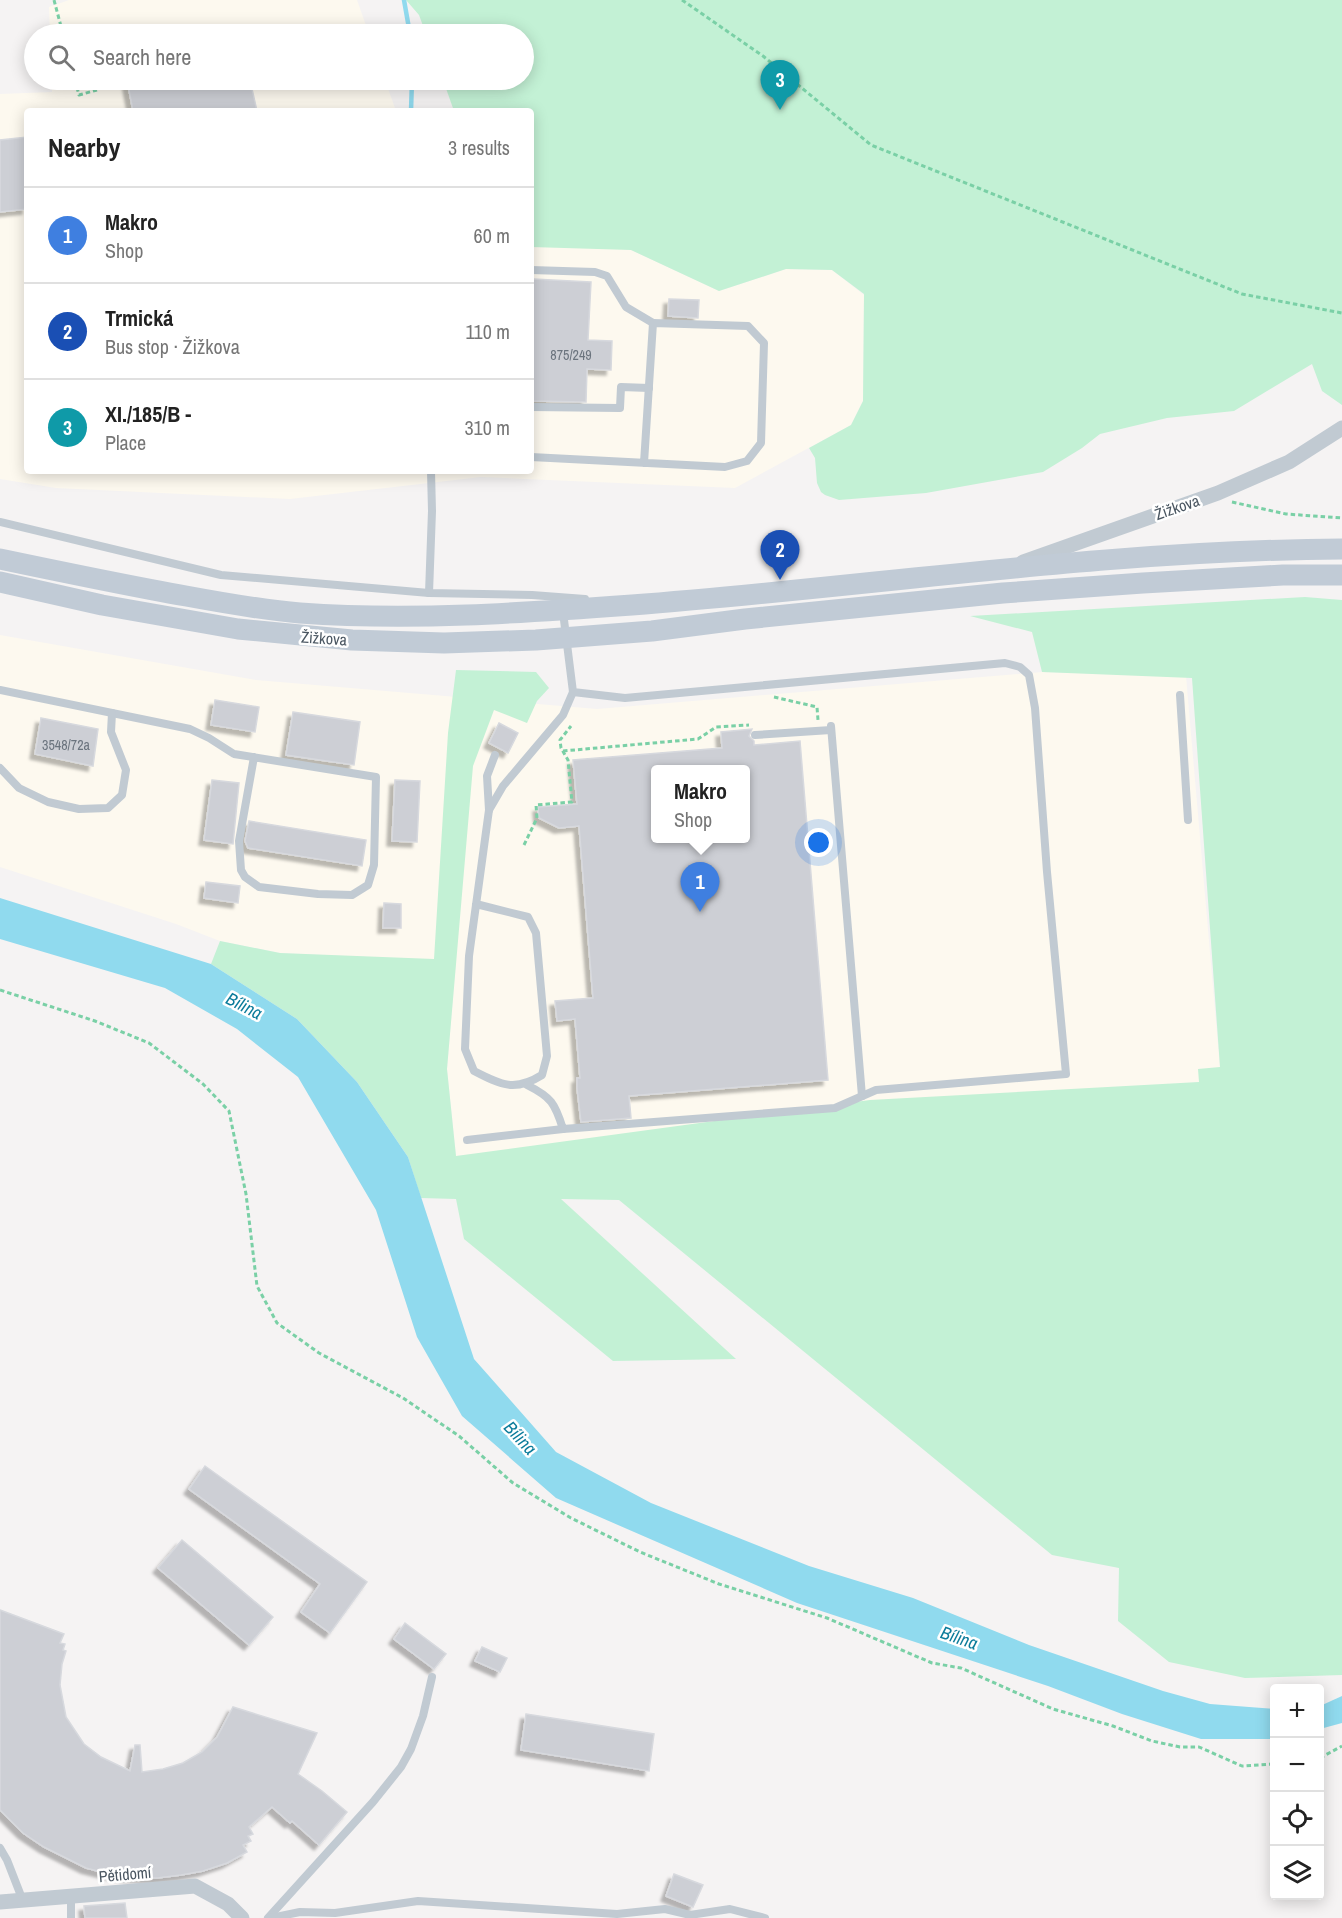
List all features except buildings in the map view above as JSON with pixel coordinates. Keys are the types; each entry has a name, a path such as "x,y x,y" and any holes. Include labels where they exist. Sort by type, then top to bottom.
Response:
{"main road":[{"name":"Žižkova","path":"0,559 107,582 243,606 299,613 441,617 651,603 1156,556 1284,549 1342,549"},
{"name":"Žižkova","path":"0,582 124,609 238,629 297,636 444,643 566,638 652,631 745,619 1003,593 1143,582 1283,575 1342,575"}],"street":[{"name":"Žižkova","path":"1004,570 1047,552 1218,493 1289,462 1342,428"},
{"name":"Pětidomí","path":"0,1902 195,1886 228,1904 242,1918"}],"lane":[{"path":"534,270 595,272 607,276 626,307 653,323 748,326 764,343 761,443 747,461 725,467 534,457"},
{"path":"644,463 653,323"},
{"path":"534,407 620,408 621,387 649,388"},
{"path":"429,593 431,474"},
{"name":"Žižkova","path":"0,522 221,575 429,593 532,595 651,603"},
{"path":"489,810 503,786 562,715 573,692 563,610"},
{"path":"467,1140 562,1129 835,1108 876,1090 1066,1074 1047,872 1036,718 1029,675 1020,667 1005,663 626,698 573,692"},
{"path":"0,690 190,729 234,754 254,757 376,777 374,865 368,885 352,894 318,894 259,887 245,878 241,870 239,841 254,757"},
{"path":"1180,695 1188,820"},
{"path":"0,768 19,788 48,802 79,809 108,808 122,795 126,770 111,732 112,713"},
{"path":"755,735 831,728 862,1096"},
{"path":"495,755 488,777 489,810 469,956 465,1049 474,1071 498,1084 527,1085 547,1095 558,1115 562,1129"},
{"path":"476,904 528,917 536,933 547,1056 543,1075 527,1085"},
{"path":"270,1918 401,1767 411,1749 423,1716 432,1677"},
{"path":"0,1848 23,1900"},
{"path":"71,1896 71,1918"},
{"path":"270,1918 300,1912 342,1915 418,1901 617,1914 665,1909 692,1916 730,1909 765,1918"}],"path":[{"path":"54,0 60,24"},
{"path":"682,0 763,57 871,145 1242,294 1342,313"},
{"path":"78,90 79,95 97,90"},
{"path":"1218,493 1235,504 1286,514 1342,518"},
{"path":"769,696 816,707 818,720"},
{"path":"524,845 537,818 536,805 572,802 568,760 560,740 574,723"},
{"path":"563,751 698,739 716,727 750,725"},
{"path":"0,990 96,1021 149,1043 203,1084 229,1111 246,1194 257,1286 276,1323 319,1353 403,1398 459,1436 513,1483 571,1518 640,1552 700,1576 827,1618 932,1663 961,1668 1053,1709 1113,1726 1152,1741 1180,1747 1199,1747 1242,1766 1270,1764"},
{"path":"1324,1756 1342,1746"}],"shaded area":[{"path":"69,0 357,0 365,24 50,24 49,7"},
{"path":"52,90 389,90 395,108 24,108 24,474 534,474 534,237 631,250 719,291 786,269 832,270 864,295 863,401 851,425 735,488 481,477 290,499 56,488 0,479 0,94 52,92"},
{"path":"0,635 256,680 597,709 1042,672 1186,676 1220,1068 1200,1082 456,1156 447,1069 456,961 280,953 220,941 176,924 0,867"}],"green space":[{"path":"406,0 1342,0 1342,405 1322,391 1312,364 1234,411 1167,418 1100,434 1043,472 926,493 839,500 825,495 817,483 815,458 809,448 851,425 863,401 864,294 832,270 786,269 719,291 631,250 534,247 534,108 453,108 447,90 534,90 534,24 422,24 419,15"},
{"path":"1305,597 1342,600 1342,1675 1245,1678 1169,1662 1118,1621 1119,1568 1052,1555 619,1200 561,1199 736,1359 613,1361 464,1239 456,1199 421,1198 408,1157 357,1082 297,1019 211,964 220,941 280,953 434,959 448,733 456,670 536,672 549,688 537,701 527,723 494,710 473,766 447,1069 456,1156 870,1100 1199,1082 1198,1069 1220,1067 1192,678 1042,672 1032,632 970,616"}],"water":[{"name":"Bílina","path":"0,898 211,964 297,1019 357,1082 408,1157 474,1359 556,1452 651,1503 809,1566 913,1598 1029,1645 1163,1691 1210,1704 1270,1709 1270,1739 1201,1739 1122,1714 1048,1686 797,1603 556,1498 462,1416 417,1337 376,1210 298,1077 237,1029 165,988 0,939"},
{"path":"1342,1696 1342,1723 1324,1728 1324,1704"}],"waterway":[{"path":"404,0 408,24"},
{"path":"411,108 412,90"}],"place":[{"name":"XI./185/B -","path":"780,110"},
{"name":"Trmická","path":"780,580"},
{"name":"Makro","path":"700,912"}]}
